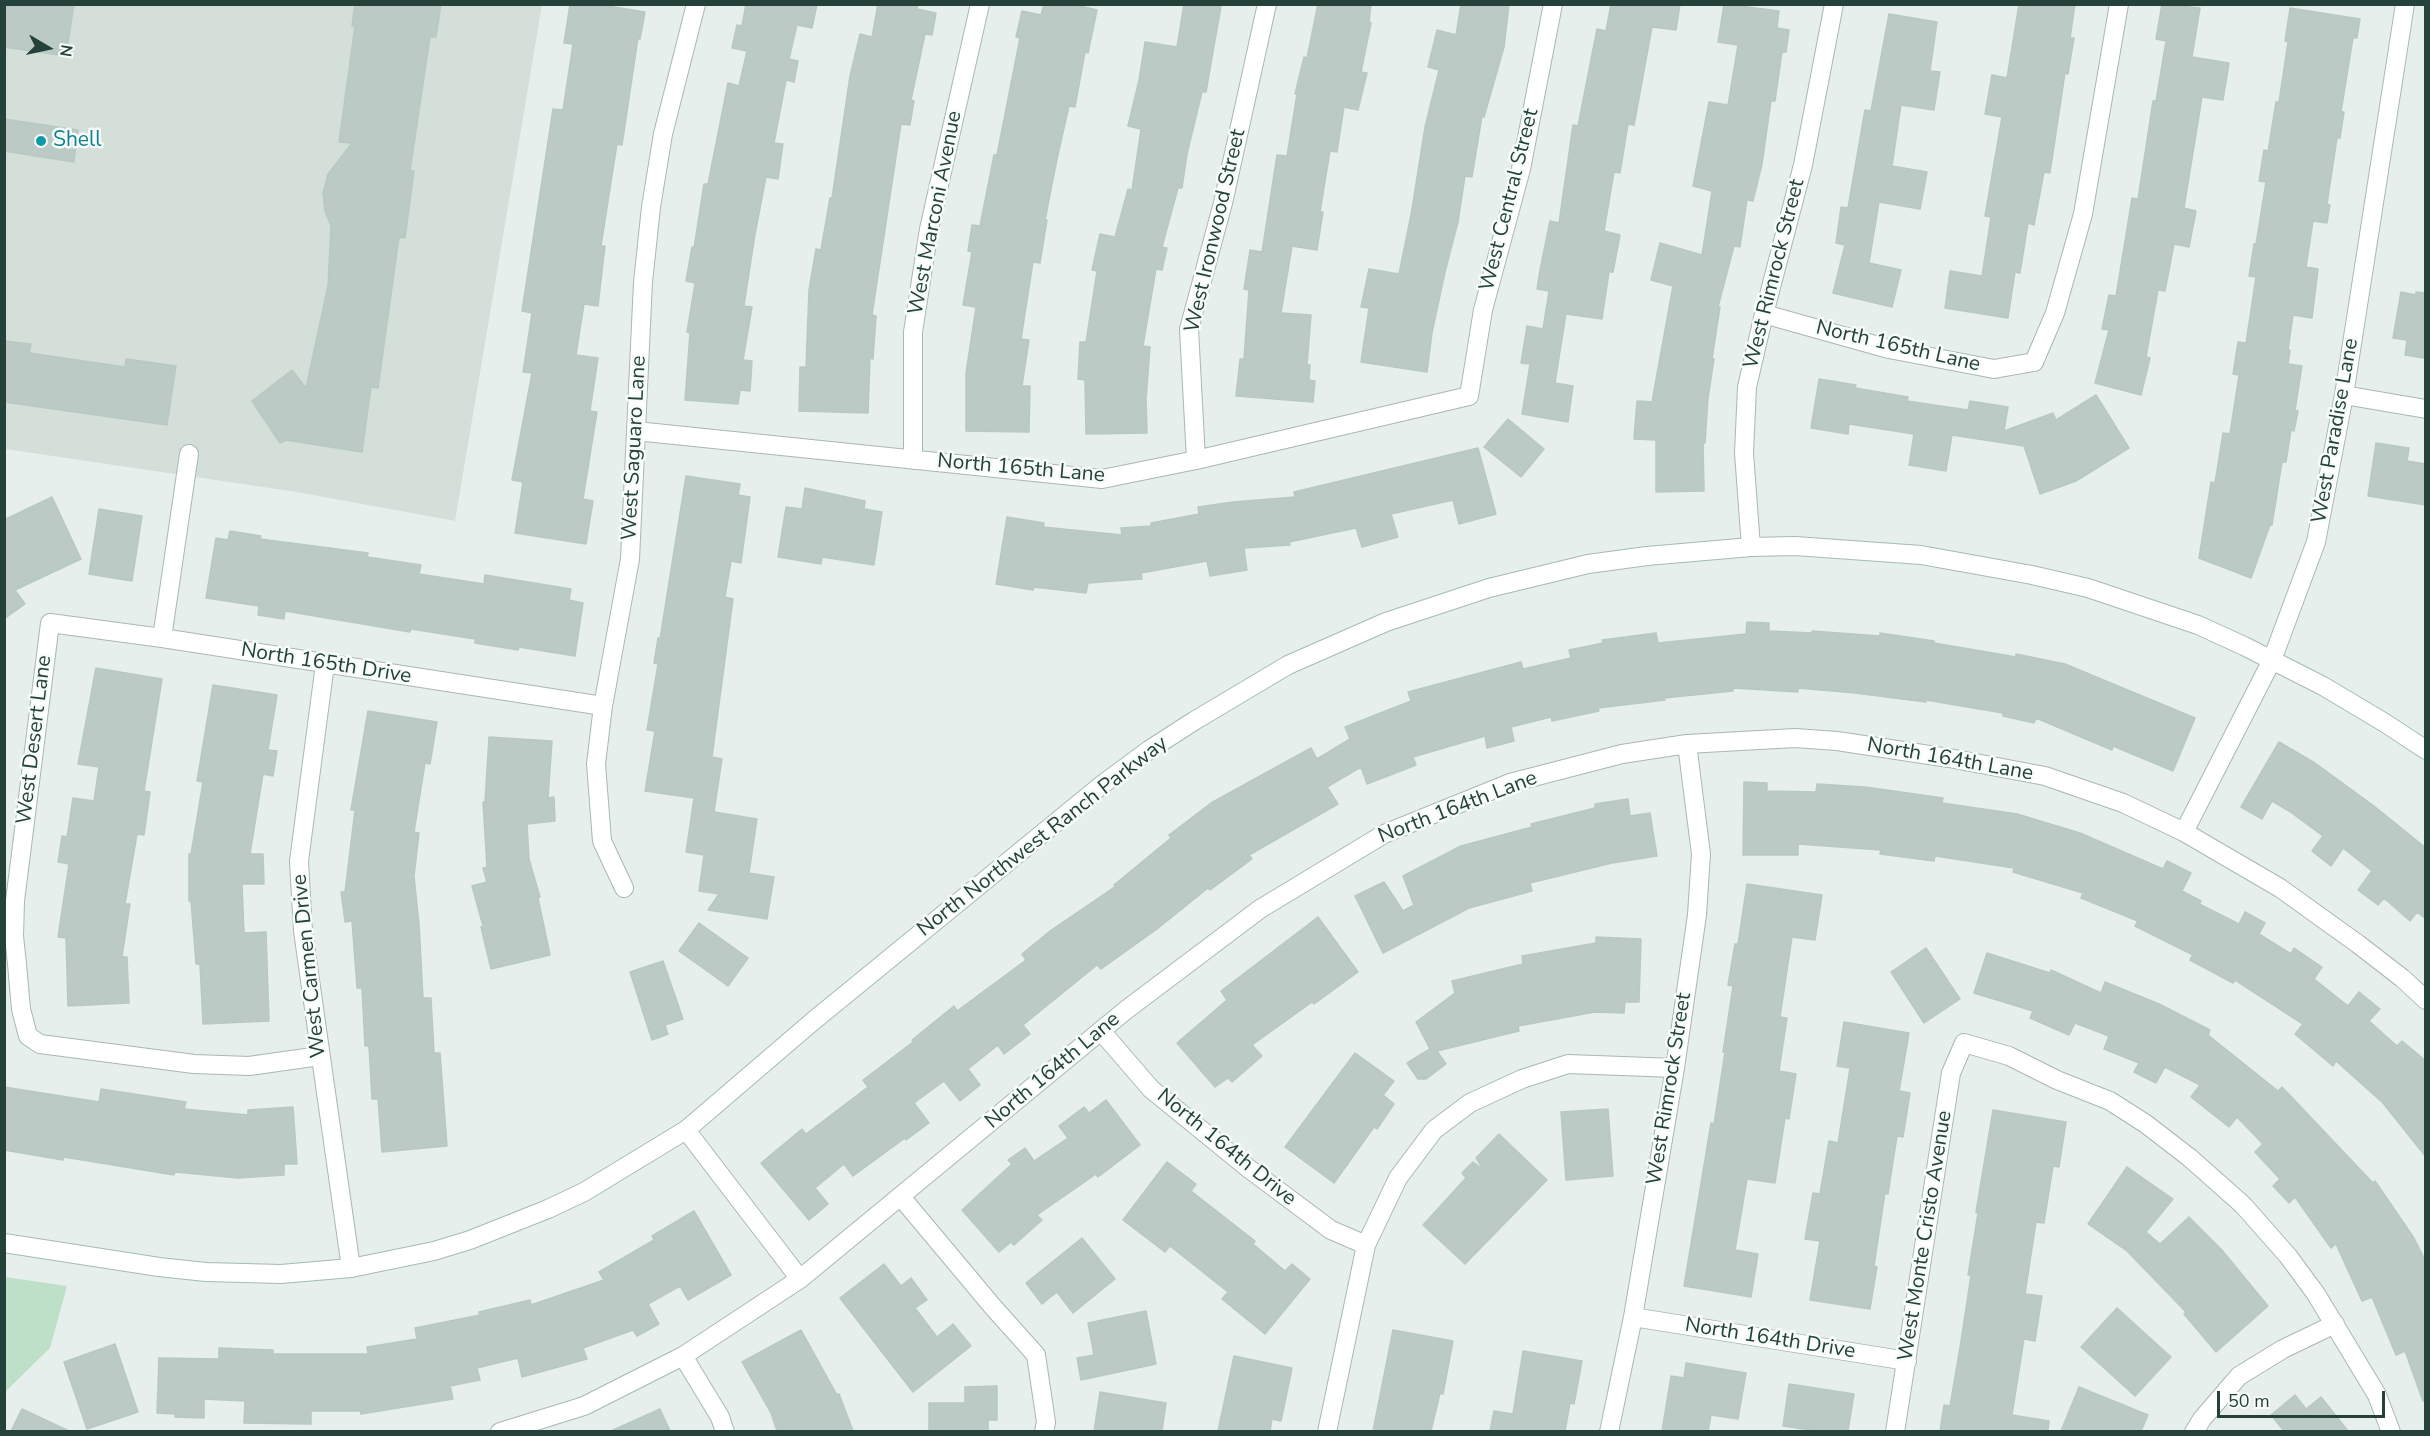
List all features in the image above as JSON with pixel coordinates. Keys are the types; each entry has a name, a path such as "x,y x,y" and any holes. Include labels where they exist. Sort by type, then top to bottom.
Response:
{"street":[{"name":"West Saguaro Lane","path":"624,888 602,840 596,764 603,706 630,559 643,282 651,207 663,134 696,4"},
{"name":"West Marconi Avenue","path":"914,460 912,332 929,229 980,4"},
{"name":"West Ironwood Street","path":"1196,460 1190,329 1223,203 1267,4"},
{"name":"West Central Street","path":"1469,396 1484,310 1521,169 1553,4"},
{"name":"West Rimrock Street","path":"1751,547 1744,453 1747,387 1803,165 1834,4"},
{"name":"North 165th Lane","path":"1764,314 1889,349 1994,369 2034,362 2055,313 2083,214 2119,4"},
{"name":"West Paradise Lane","path":"2184,832 2272,660 2316,542 2344,395 2405,4"},
{"path":"2344,395 2426,409"},
{"name":"North 165th Lane","path":"636,431 1102,479 1196,460 1469,396"},
{"path":"162,638 189,454"},
{"name":"North Northwest Ranch Parkway","path":"4,1243 139,1265 206,1272 281,1274 351,1268 434,1251 470,1240 548,1209 584,1192 686,1130 812,1022 1104,784 1194,721 1288,665 1386,622 1489,588 1588,564 1647,556 1751,547 1794,546 1921,555 2032,575 2088,588 2178,618 2272,660 2385,723 2426,750"},
{"name":"North 165th Drive","path":"50,623 603,706"},
{"name":"West Desert Lane","path":"50,623 15,901 14,936 21,1009 28,1036 40,1044 194,1064 249,1066 320,1056"},
{"name":"West Carmen Drive","path":"325,664 299,861 303,931 351,1268"},
{"name":"North 164th Lane","path":"500,1431 584,1406 683,1356 800,1279 1101,1031 1260,909 1384,834 1510,783 1622,753 1688,744 1795,738 1837,741 1949,758 2045,776 2123,803 2184,832 2280,888 2376,958 2426,1000"},
{"name":"West Rimrock Street","path":"1609,1431 1634,1317 1675,1068 1697,915 1701,854 1688,744"},
{"name":"North 164th Drive","path":"1101,1031 1151,1089 1248,1168 1331,1230 1366,1245"},
{"name":"West Monte Cristo Avenue","path":"1895,1431 1951,1073 1964,1043 2009,1056 2056,1080 2110,1101 2146,1124 2243,1204 2288,1256 2335,1324"},
{"path":"1327,1431 1366,1245 1398,1178 1434,1130 1470,1103 1522,1079 1568,1064 1675,1068"},
{"path":"686,1130 800,1279"},
{"path":"902,1197 1036,1355 1046,1422 1044,1431"},
{"name":"North 164th Drive","path":"1634,1317 1907,1361"},
{"path":"2194,1431 2239,1376 2283,1349 2335,1324 2377,1395 2391,1431"},
{"path":"683,1356 720,1418 725,1431"}],"shaded area":[{"path":"5,5 542,5 455,521 297,492 5,449"}],"green space":[{"path":"5,1277 67,1286 50,1348 5,1392"}],"building":[{"path":"4,4 74,4 66,56 4,47"},
{"path":"355,4 441,4 436,37 430,37 410,171 414,171 405,238 399,237 378,388 371,387 362,452 286,440 280,443 252,401 292,370 306,388 328,286 331,226 325,211 323,193 328,174 352,143 339,142 355,26 352,26"},
{"path":"570,4 595,4 645,12 640,39 638,38 622,145 617,144 601,246 605,246 598,306 584,304 576,355 598,358 590,411 597,412 583,499 593,501 586,544 515,533 523,482 512,480 532,373 523,372 532,313 522,311 553,109 563,110 573,44 564,43"},
{"path":"746,4 817,4 812,28 797,25 789,59 798,61 794,82 786,80 774,143 783,144 778,179 766,177 755,234 744,306 752,307 743,360 752,361 750,391 740,390 738,404 685,400 690,333 687,332 695,283 686,281 692,247 694,248 704,184 708,184 728,83 739,86 747,51 732,48 737,25 742,26"},
{"path":"878,4 918,4 917,9 936,13 932,35 925,34 911,100 914,101 910,125 901,124 872,315 876,316 873,359 870,358 868,413 799,411 800,367 806,367 809,290 816,249 821,250 830,198 832,198 850,76 860,34 872,37"},
{"path":"1044,4 1072,4 1097,10 1088,53 1085,52 1075,107 1069,106 1057,159 1045,220 1047,220 1040,263 1033,262 1021,339 1029,340 1022,386 1030,386 1029,432 966,431 966,373 976,307 963,305 972,252 968,251 972,225 980,226 994,155 997,155 1020,38 1016,37 1022,11 1041,15"},
{"path":"1184,4 1221,6 1206,92 1202,92 1187,154 1182,188 1178,188 1162,247 1167,248 1162,270 1156,269 1143,346 1150,347 1146,399 1147,433 1086,434 1085,380 1078,379 1080,342 1086,342 1097,271 1092,270 1100,234 1115,237 1128,189 1132,190 1141,129 1128,126 1145,42 1177,47"},
{"path":"1318,4 1371,4 1369,22 1371,23 1361,72 1367,73 1358,110 1344,107 1337,152 1330,151 1320,212 1323,212 1317,250 1292,246 1281,313 1311,315 1307,365 1310,365 1309,380 1315,381 1313,402 1236,396 1240,359 1244,359 1249,290 1244,289 1250,250 1262,252 1277,155 1287,156 1297,94 1295,94 1304,57 1307,58"},
{"path":"1461,4 1509,4 1504,47 1484,117 1482,116 1472,177 1465,176 1458,222 1432,333 1427,372 1361,362 1369,308 1361,307 1369,269 1399,274 1425,127 1439,70 1428,67 1437,30 1456,35"},
{"path":"1611,4 1680,4 1676,30 1652,27 1634,125 1628,124 1620,173 1614,172 1604,231 1620,235 1613,272 1609,272 1602,319 1566,314 1555,383 1573,386 1568,422 1522,414 1530,364 1521,363 1527,326 1543,329 1549,291 1537,289 1550,221 1559,223 1573,125 1578,126 1597,29 1606,31"},
{"path":"1724,4 1779,11 1777,28 1789,30 1786,52 1782,52 1775,101 1771,101 1762,164 1753,201 1747,200 1740,247 1734,246 1718,307 1720,307 1712,359 1714,359 1708,398 1705,443 1703,443 1704,491 1656,492 1656,440 1634,439 1637,401 1652,402 1673,286 1651,280 1660,243 1702,255 1712,191 1693,186 1709,102 1728,105 1738,45 1718,42"},
{"path":"2019,4 2075,4 2070,38 2074,38 2068,74 2065,73 2050,173 2044,172 2034,225 2028,223 2020,273 2015,272 2008,318 1945,308 1950,271 1982,276 1991,217 1985,216 2002,117 1985,114 1992,75 2007,78"},
{"path":"2162,4 2200,8 2192,57 2229,63 2223,100 2202,97 2184,208 2196,211 2189,247 2174,244 2165,291 2158,290 2146,357 2150,358 2141,395 2095,383 2109,330 2102,329 2109,295 2116,296 2132,198 2138,199 2153,101 2156,101 2166,41 2156,39"},
{"path":"2290,8 2360,19 2357,38 2353,38 2341,112 2344,112 2340,138 2337,138 2327,204 2330,205 2327,223 2313,221 2306,267 2318,269 2312,318 2293,315 2288,364 2302,366 2295,410 2298,411 2294,431 2291,430 2286,462 2282,462 2272,525 2270,525 2251,578 2199,558 2211,482 2215,483 2223,433 2230,434 2239,375 2233,374 2238,342 2246,343 2256,277 2249,276 2266,182 2259,181 2264,150 2268,151 2276,102 2279,102 2288,42 2285,41"},
{"path":"1889,14 1937,22 1930,71 1940,72 1934,110 1901,105 1892,166 1927,172 1920,209 1879,202 1869,263 1901,270 1892,307 1833,293 1845,245 1836,243 1841,207 1848,208 1865,110 1871,111"},
{"name":"Shell","path":"4,119 78,130 74,162 4,151"},
{"path":"2401,292 2416,295 2416,292 2426,293 2424,358 2405,355 2407,340 2393,338"},
{"path":"4,341 31,344 29,353 125,367 126,359 176,366 167,425 4,402"},
{"path":"1819,379 1908,397 1907,401 1968,410 1970,401 2008,407 2004,431 2053,413 2056,420 2096,395 2129,448 2076,481 2040,494 2024,446 1952,435 1946,471 1909,465 1914,434 1849,424 1848,434 1811,428"},
{"path":"1508,419 1544,449 1521,477 1484,447"},
{"path":"2376,443 2409,448 2407,461 2426,464 2426,505 2368,496"},
{"path":"1478,448 1496,514 1459,524 1453,500 1391,514 1398,537 1362,547 1356,528 1289,542 1290,545 1244,548 1247,570 1210,576 1207,561 1141,573 1142,579 1088,583 1086,593 1034,587 1033,590 996,584 1007,517 1044,523 1043,527 1122,535 1121,528 1151,526 1151,523 1199,514 1198,507 1295,497 1294,492"},
{"path":"686,476 740,484 738,495 750,497 741,563 731,561 725,597 733,599 712,757 722,759 714,812 757,819 749,873 774,877 767,919 708,910 719,894 699,891 704,855 686,852 694,798 645,791 655,731 647,730 658,664 654,663 658,638 660,639"},
{"path":"805,488 865,501 864,509 882,512 874,565 822,557 821,564 778,557 786,507 802,509"},
{"path":"52,497 81,559 15,590 25,604 4,619 4,520"},
{"path":"99,509 142,516 132,581 89,574"},
{"path":"230,531 261,536 260,539 368,553 367,557 421,565 419,574 484,584 485,575 571,589 569,600 583,603 575,656 519,647 518,650 475,643 475,639 411,629 410,632 285,611 284,619 258,615 259,606 206,598 216,538 228,540"},
{"path":"1747,622 1769,623 1769,631 1812,633 1812,631 1880,636 1880,633 2065,664 2195,718 2173,771 2113,746 2112,750 2036,718 2034,723 2003,716 2003,713 1926,700 1926,702 1798,688 1798,692 1733,688 1733,691 1598,708 1599,711 1552,721 1551,717 1511,727 1514,741 1487,748 1485,736 1413,757 1416,765 1367,784 1361,767 1327,787 1338,804 1249,855 1252,859 1210,890 1208,888 1157,929 1101,969 1097,965 1023,1025 1030,1034 1004,1054 998,1045 968,1069 980,1085 960,1101 944,1081 914,1103 929,1123 853,1176 844,1164 815,1188 828,1204 809,1220 761,1163 802,1129 806,1134 868,1087 863,1080 913,1042 912,1040 954,1006 957,1011 1026,960 1022,954 1050,931 1116,886 1114,885 1171,838 1169,835 1211,803 1311,748 1317,759 1350,739 1345,727 1411,701 1408,692 1521,662 1523,669 1571,658 1569,650 1603,643 1602,640 1656,633 1658,643 1746,634"},
{"path":"96,668 162,679 144,791 150,792 144,835 137,834 125,904 130,904 122,957 127,957 129,1003 68,1006 66,938 58,937 69,864 58,862 62,836 67,837 73,798 94,801 99,767 78,764"},
{"path":"213,685 277,695 268,750 277,751 273,776 263,774 250,854 263,854 264,884 242,884 244,933 266,932 269,1021 203,1024 200,964 196,964 191,901 189,901 189,854 191,854 203,782 197,781"},
{"path":"368,711 437,722 430,764 425,763 414,832 419,833 414,876 423,998 431,998 434,1053 440,1053 447,1146 382,1152 378,1099 372,1099 369,1046 365,1046 362,988 357,988 352,921 345,922 341,892 345,892 355,810 351,810"},
{"path":"489,737 552,741 548,798 554,797 555,821 527,824 529,859 540,897 538,898 550,955 491,969 472,886 487,882 483,868 487,867 483,802 485,802"},
{"path":"2279,742 2315,763 2426,848 2426,919 2417,912 2410,921 2384,898 2378,905 2358,890 2372,871 2343,848 2331,866 2312,851 2323,836 2289,811 2272,801 2262,819 2241,807"},
{"path":"1744,782 1767,783 1767,791 1816,792 1817,784 1865,787 1943,798 1942,803 2017,814 2080,833 2163,869 2167,861 2191,873 2182,891 2201,901 2199,904 2239,924 2245,912 2265,923 2259,934 2291,954 2294,948 2322,967 2314,979 2348,1006 2359,992 2380,1009 2369,1021 2397,1046 2402,1041 2426,1061 2426,1157 2383,1103 2336,1061 2333,1066 2295,1034 2303,1024 2235,980 2233,983 2190,960 2193,955 2135,926 2138,921 2081,898 2083,893 2013,872 2014,868 1935,856 1934,861 1880,854 1881,850 1798,844 1798,855 1743,855"},
{"path":"1628,799 1630,816 1650,813 1657,856 1612,863 1530,883 1532,891 1469,908 1383,953 1355,896 1384,882 1403,911 1414,905 1403,876 1461,846 1532,827 1531,824 1595,808 1595,804"},
{"path":"1747,884 1822,895 1815,940 1792,937 1780,1017 1787,1018 1779,1071 1796,1074 1789,1119 1785,1118 1775,1183 1747,1179 1735,1250 1758,1254 1751,1297 1684,1286 1711,1123 1714,1124 1733,986 1728,985 1735,944 1738,944"},
{"path":"1318,917 1358,972 1252,1045 1262,1056 1232,1082 1228,1078 1215,1087 1177,1043 1227,1000 1221,991"},
{"path":"699,923 748,958 728,986 679,951"},
{"path":"1596,937 1641,939 1639,1002 1625,1002 1624,1013 1595,1012 1518,1026 1519,1031 1437,1051 1446,1064 1426,1079 1418,1079 1407,1063 1430,1049 1416,1022 1455,993 1452,981 1523,964 1522,956 1596,943"},
{"path":"1926,948 1960,999 1924,1023 1891,972"},
{"path":"1987,953 2050,973 2051,970 2101,993 2105,982 2159,1004 2210,1030 2208,1035 2278,1091 2282,1087 2373,1183 2375,1181 2414,1238 2426,1262 2426,1400 2423,1401 2405,1351 2396,1355 2372,1297 2362,1301 2336,1244 2331,1248 2295,1197 2289,1203 2273,1186 2280,1179 2255,1152 2263,1144 2237,1117 2229,1127 2191,1097 2200,1085 2165,1067 2156,1083 2134,1072 2139,1063 2104,1049 2109,1036 2075,1023 2069,1035 2030,1018 2033,1011 1974,993"},
{"path":"663,961 683,1019 665,1025 668,1034 652,1040 630,972"},
{"path":"1844,1022 1909,1033 1899,1091 1910,1093 1903,1137 1897,1136 1888,1194 1885,1193 1870,1309 1810,1300 1820,1241 1805,1239 1813,1193 1820,1194 1829,1141 1838,1143 1850,1068 1837,1066"},
{"path":"1355,1053 1394,1081 1383,1095 1394,1104 1377,1129 1374,1127 1334,1183 1285,1147"},
{"path":"4,1087 99,1102 101,1089 186,1102 184,1109 248,1115 248,1110 293,1107 297,1164 284,1164 284,1175 238,1178 175,1172 174,1175 64,1157 63,1160 4,1150"},
{"path":"1106,1100 1140,1145 1098,1177 1096,1174 1037,1215 1042,1220 1014,1245 1011,1242 999,1252 962,1210 1012,1164 1008,1160 1025,1148 1034,1161 1068,1138 1059,1126 1084,1107 1089,1113"},
{"path":"1608,1109 1613,1176 1566,1180 1561,1112"},
{"path":"1993,1110 2066,1122 2059,1167 2053,1166 2044,1223 2036,1222 2025,1294 2042,1296 2035,1341 2024,1339 2012,1415 2049,1421 2048,1431 1940,1431 1944,1405 1950,1406 1961,1342 1971,1275 1968,1275 1978,1213 1976,1212"},
{"path":"1499,1134 1547,1180 1465,1264 1423,1225 1466,1178 1462,1173 1473,1162 1484,1170 1476,1158"},
{"path":"1167,1162 1196,1184 1191,1191 1255,1241 1253,1244 1285,1271 1292,1264 1310,1279 1265,1334 1222,1299 1228,1292 1170,1246 1165,1252 1123,1220"},
{"path":"2127,1167 2173,1199 2146,1232 2160,1244 2189,1217 2221,1249 2268,1306 2216,1352 2184,1314 2186,1312 2127,1251 2088,1224"},
{"path":"694,1211 731,1275 688,1300 680,1286 648,1304 659,1324 637,1336 633,1330 583,1348 587,1359 522,1377 518,1358 477,1368 480,1380 450,1386 453,1399 361,1414 360,1411 311,1411 311,1424 244,1423 245,1401 204,1399 204,1418 175,1417 175,1414 157,1413 159,1358 219,1359 219,1348 273,1350 273,1354 368,1354 367,1347 417,1339 415,1328 480,1315 479,1312 530,1300 531,1305 604,1280 599,1272 654,1240 652,1236"},
{"path":"1082,1238 1115,1279 1073,1313 1057,1292 1042,1304 1026,1283"},
{"path":"884,1264 901,1286 911,1278 927,1300 915,1308 937,1337 953,1324 971,1346 913,1392 840,1298"},
{"path":"2117,1308 2171,1357 2135,1396 2081,1347"},
{"path":"1146,1311 1156,1364 1081,1380 1077,1358 1094,1355 1088,1323"},
{"path":"801,1330 837,1395 839,1394 853,1431 777,1431 771,1413 742,1362"},
{"path":"1393,1330 1453,1341 1443,1394 1440,1393 1431,1431 1373,1431"},
{"path":"115,1344 138,1412 87,1429 64,1362"},
{"path":"1523,1351 1582,1361 1574,1404 1570,1403 1565,1431 1490,1431 1494,1411 1513,1414"},
{"path":"1234,1356 1292,1368 1281,1421 1272,1419 1270,1431 1218,1431"},
{"path":"1686,1363 1746,1373 1738,1419 1711,1415 1708,1431 1662,1431 1671,1376 1684,1378"},
{"path":"1789,1384 1854,1394 1848,1431 1818,1431 1783,1426"},
{"path":"997,1386 997,1420 988,1420 988,1431 929,1431 929,1403 965,1403 965,1387"},
{"path":"2079,1387 2148,1415 2141,1431 2061,1431"},
{"path":"1100,1392 1166,1403 1162,1431 1094,1431"},
{"path":"2295,1395 2306,1409 2321,1397 2348,1431 2284,1431 2271,1415"},
{"path":"22,1409 69,1431 11,1431"},
{"path":"660,1409 670,1431 611,1431"}],"place":[{"name":"Shell","path":"41,141"}]}
